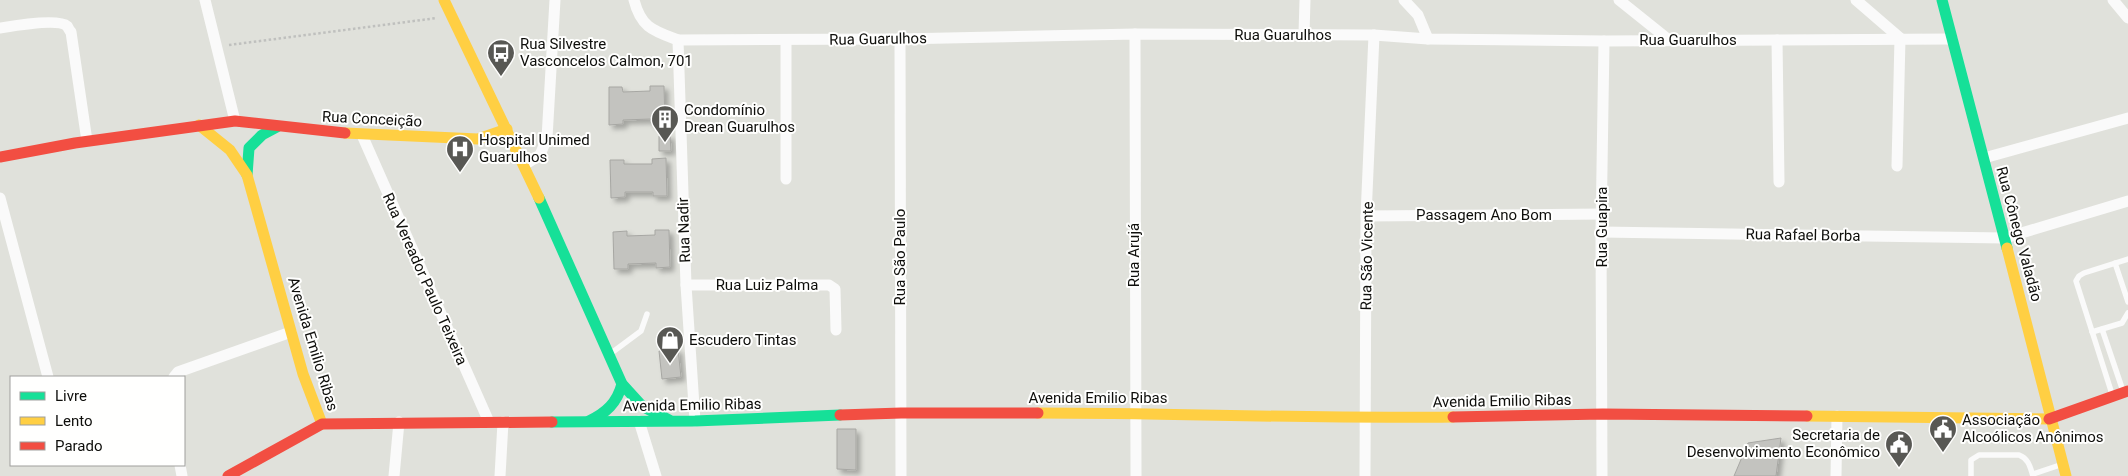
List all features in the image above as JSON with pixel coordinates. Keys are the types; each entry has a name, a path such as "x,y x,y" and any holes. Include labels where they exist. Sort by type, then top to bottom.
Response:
{"main road":[{"path":"444,0 524,165 622,384 642,406 671,421"},
{"name":"Rua Cônego Valadão","path":"1942,0 2066,476"},
{"path":"0,157 87,141 235,121"},
{"name":"Rua Conceição","path":"235,121 362,135 478,139 507,129"},
{"name":"Avenida Emilio Ribas","path":"198,125 230,150 247,175 303,374 322,424 695,421 901,413 1136,413 1366,418 1603,414 2051,419 2122,393"},
{"name":"Avenida Emilio Ribas","path":"247,175 249,148 262,135 277,126"},
{"path":"586,422 610,409 616,401 622,384"},
{"path":"2058,444 2066,424 2083,408"},
{"path":"228,476 322,424"}],"street":[{"path":"205,0 235,121"},
{"path":"524,165 540,155 547,138 554,0"},
{"name":"Rua Guarulhos","path":"634,0 641,19 650,29 678,40 900,39 1135,34 1374,35 1428,39 1604,41 1952,39"},
{"path":"1304,34 1305,0"},
{"path":"1404,0 1418,16 1428,39"},
{"path":"1619,0 1669,40"},
{"path":"1856,0 1900,38 1897,166"},
{"path":"2113,0 2128,18"},
{"path":"0,28 60,23 66,25 71,32 87,141"},
{"name":"Rua Arujá","path":"1135,34 1136,476"},
{"name":"Rua São Vicente","path":"1365,476 1366,216 1374,35"},
{"name":"Rua São Paulo","path":"900,39 901,476"},
{"name":"Rua Nadir","path":"678,40 686,284 695,421"},
{"path":"786,40 786,179"},
{"path":"1777,40 1779,182"},
{"name":"Rua Guapira","path":"1602,476 1601,232 1604,41"},
{"path":"1984,158 2128,118"},
{"name":"Rua Vereador Paulo Teixeira","path":"362,135 489,422"},
{"path":"0,198 48,376"},
{"name":"Rua Rafael Borba","path":"1601,232 2005,238 2128,201"},
{"name":"Passagem Ano Bom","path":"1366,216 1602,214"},
{"name":"Rua Luiz Palma","path":"686,284 829,285 835,289 836,330"},
{"path":"175,376 178,372 291,332"},
{"path":"1836,416 1836,476"},
{"path":"639,421 656,476"},
{"path":"394,476 399,422"},
{"path":"500,476 503,422"}],"lane":[{"path":"2122,393 2092,332 2076,281 2084,273 2128,259"},
{"path":"2115,263 2128,302"},
{"path":"608,356 641,331 647,314"},
{"path":"2092,332 2122,323 2128,314"},
{"path":"2102,329 2122,393"},
{"path":"1971,476 1971,460 1979,455 2019,456 2025,458 2033,475 2062,464"}],"path":[{"path":"217,47 453,16"}],"building":[{"path":"650,86 664,86 665,123 651,123 651,119 623,120 623,124 609,125 609,87 622,87 623,92 650,91"},
{"name":"Condomínio Drean Guarulhos","path":"670,135 671,151 659,151 659,136"},
{"path":"666,158 667,196 653,196 653,192 625,192 625,197 611,198 610,160 624,160 624,164 652,164 652,159"},
{"path":"655,230 669,230 670,267 656,268 656,263 628,264 628,269 614,269 613,232 627,231 627,236 655,235"},
{"name":"Escudero Tintas","path":"678,349 681,377 662,379 659,351"},
{"path":"837,429 856,429 856,470 837,469"},
{"path":"1781,438 1776,476 1734,476 1748,443"}],"traffic: fast":[{"path":"1942,0 2007,248"},
{"path":"247,175 249,148 262,135 277,127"},
{"path":"539,198 622,384 642,406 669,420"},
{"path":"589,421 601,415 610,407 617,397 622,384"},
{"path":"552,422 695,421 840,415"}],"traffic: slow":[{"path":"444,0 539,198"},
{"path":"199,125 230,150 247,175 303,374 322,424"},
{"path":"345,133 478,139 507,129"},
{"path":"2007,248 2066,476"},
{"path":"1038,413 1453,417"},
{"path":"1807,416 2049,419"}],"traffic: jam":[{"path":"0,157 75,143 235,121 345,133"},
{"path":"2049,419 2128,391"},
{"path":"840,415 1038,413"},
{"path":"1453,417 1603,414 1807,416"},
{"path":"228,476 322,424 552,422"}],"place":[{"name":"Rua Silvestre Vasconcelos Calmon, 701","path":"501,77"},
{"name":"Condomínio Drean Guarulhos","path":"665,143"},
{"name":"Hospital Unimed Guarulhos","path":"460,173"},
{"name":"Escudero Tintas","path":"670,364"},
{"name":"Associação Alcoólicos Anônimos","path":"1943,453"},
{"name":"Secretaria de Desenvolvimento Econômico","path":"1899,468"}]}
